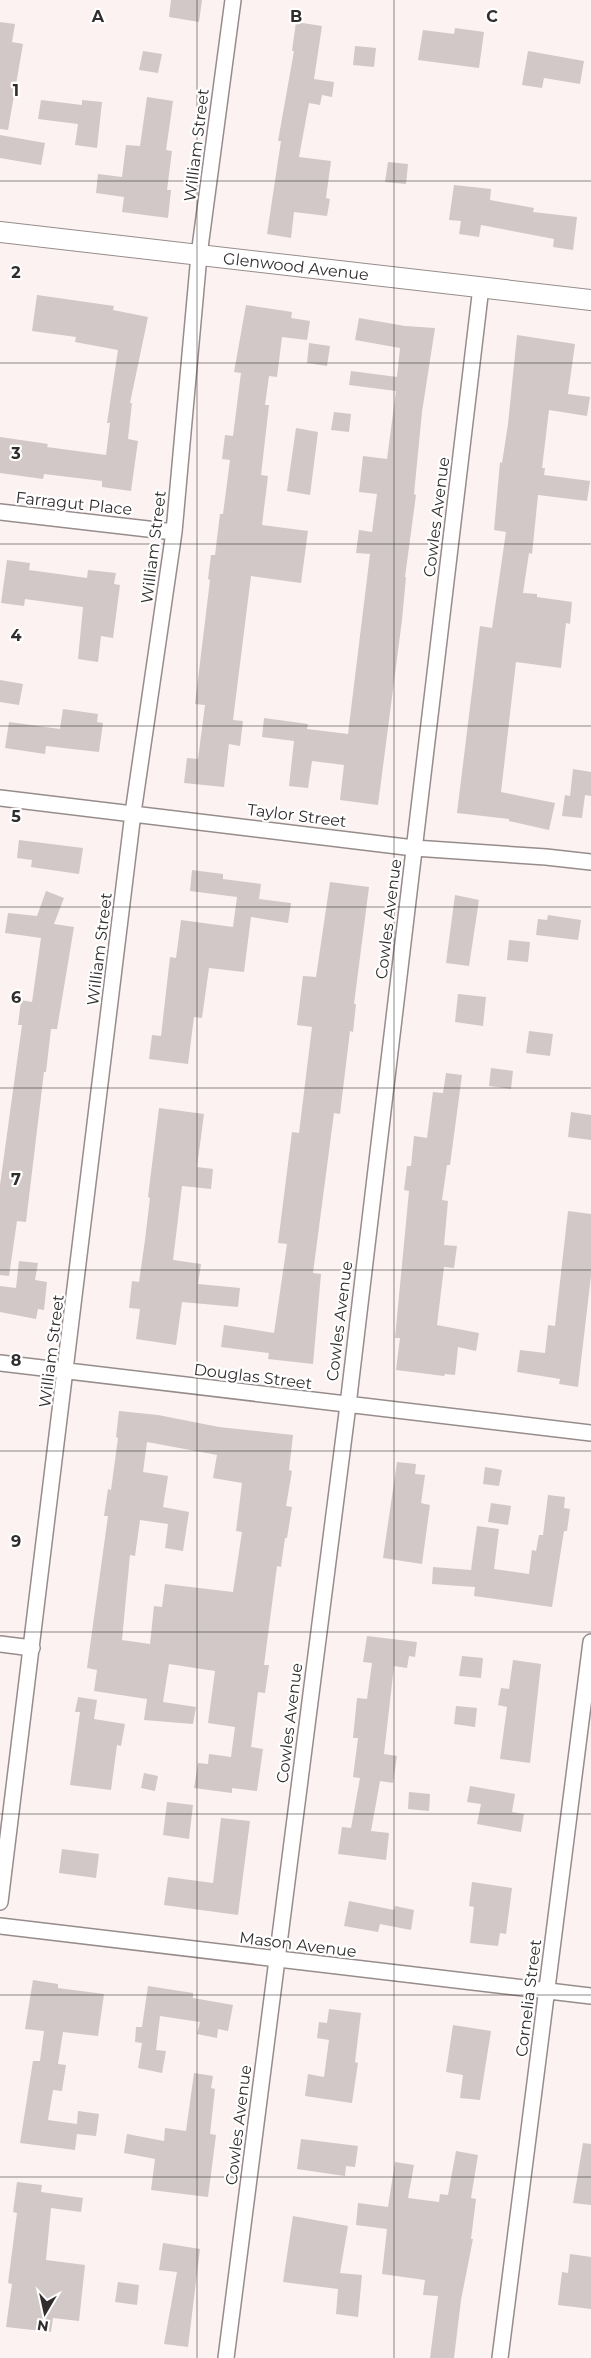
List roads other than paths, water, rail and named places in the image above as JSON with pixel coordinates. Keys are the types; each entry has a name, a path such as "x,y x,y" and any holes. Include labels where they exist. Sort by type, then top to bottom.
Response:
{"street":[{"name":"William Street","path":"0,1902 133,813 174,532 200,255 233,0"},
{"name":"Glenwood Avenue","path":"0,232 591,300"},
{"name":"Cowles Avenue","path":"226,2358 348,1405 481,288"},
{"name":"Farragut Place","path":"0,512 174,532"},
{"name":"Taylor Street","path":"0,798 414,848 591,862"},
{"name":"Douglas Street","path":"0,1363 591,1433"},
{"name":"Cornelia Street","path":"500,2358 591,1642"},
{"path":"0,1644 32,1648"},
{"name":"Mason Avenue","path":"0,1926 591,1996"}]}
